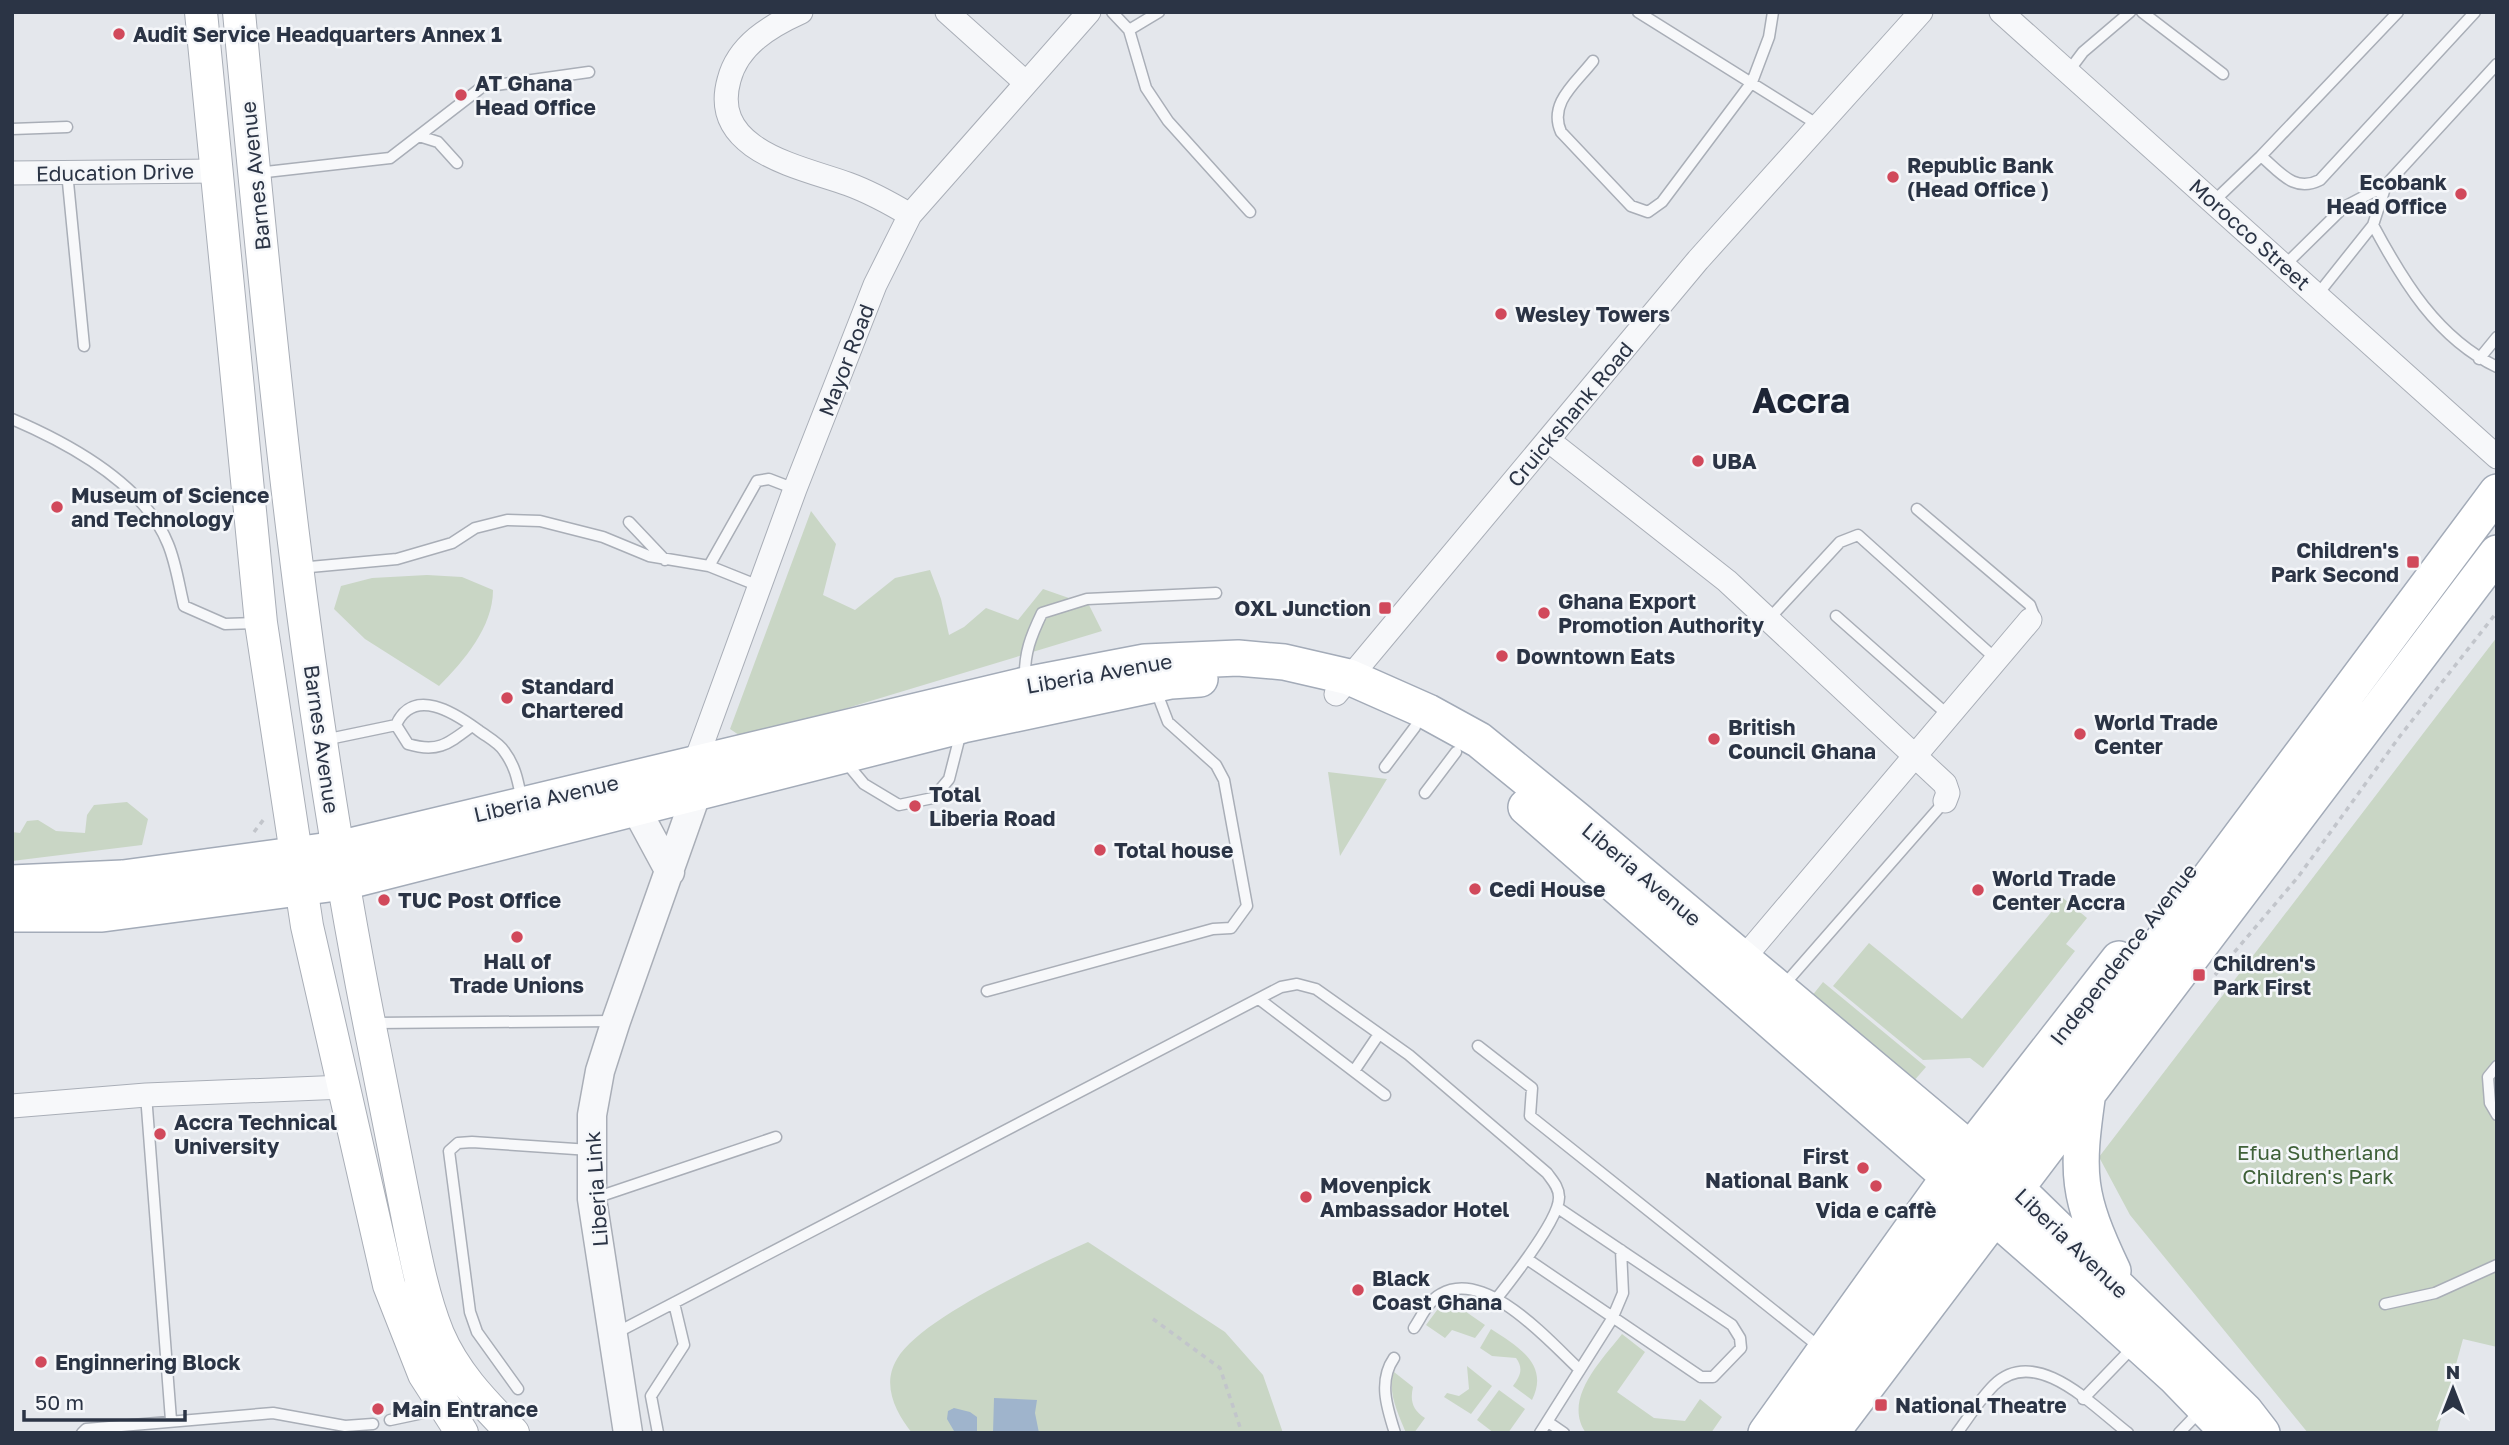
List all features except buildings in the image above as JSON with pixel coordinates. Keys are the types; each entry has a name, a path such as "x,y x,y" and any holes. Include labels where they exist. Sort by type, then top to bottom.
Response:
{"main road":[{"name":"Barnes Avenue","path":"201,12 261,623 295,855 389,1286 424,1374 453,1421"},
{"name":"Barnes Avenue","path":"239,12 278,407 322,741 369,1023 413,1244 439,1335 475,1396 513,1433"},
{"path":"1831,1433 1971,1198 1983,1160 2291,767 2497,492"},
{"path":"1805,1433 1971,1198 1983,1160 2089,1088 2497,553"},
{"name":"Liberia Avenue","path":"12,883 123,878 295,855 341,865 636,809 696,778 1025,685 1145,662 1197,657 1284,662 1342,685 1428,712 1479,740 1983,1160 2043,1214 2245,1411 2262,1433"},
{"name":"Liberia Avenue","path":"12,914 102,914 302,890 341,865 522,804 840,755 963,725 1154,685 1213,678 1342,685 1456,752 1511,794 2137,1343 2229,1433"},
{"path":"2089,1088 2079,1154 2082,1192 2088,1219 2123,1293"},
{"path":"1971,1198 2015,1231 2020,1216 2028,1212 2043,1214"},
{"path":"1766,1433 1824,1351 1971,1198"}],"street":[{"path":"801,12 773,25 740,54 725,92 727,108 738,131 752,147 769,157 875,195 910,215"},
{"path":"947,12 1026,83"},
{"name":"Mayor Road","path":"696,778 759,586 795,489 875,285 910,215 1089,12"},
{"name":"Cruickshank Road","path":"1342,685 1698,261 1921,12"},
{"name":"Morocco Street","path":"2001,12 2497,457"},
{"name":"Education Drive","path":"12,173 217,170"},
{"path":"1548,440 1727,581 1945,784 1948,793 1945,801"},
{"path":"1742,960 2030,620"},
{"name":"Liberia Link","path":"628,1433 592,1199 592,1115 600,1071 670,872 696,778"},
{"path":"636,809 670,872"},
{"path":"12,1105 146,1095 344,1087"}],"lane":[{"path":"1112,12 1129,30 1146,88 1168,121 1250,212"},
{"path":"1129,30 1158,12"},
{"path":"1638,12 1820,126"},
{"path":"1593,61 1557,106 1556,121 1561,132 1631,206 1648,212 1662,202 1752,82 1769,37 1773,12"},
{"path":"2068,72 2083,52 2130,12"},
{"path":"2142,12 2223,74"},
{"path":"2214,201 2261,156 2398,12"},
{"path":"2261,156 2294,185 2309,186 2320,180 2475,12"},
{"path":"2285,265 2344,206 2386,185 2497,64"},
{"path":"254,173 381,160 397,153 482,87 589,72"},
{"path":"12,128 67,127"},
{"path":"419,136 438,142 457,163"},
{"path":"67,172 84,346"},
{"path":"2318,294 2373,225 2386,185"},
{"path":"2373,225 2401,276 2426,310 2479,359 2497,367"},
{"path":"2479,359 2497,337"},
{"path":"12,419 55,437 132,489 168,542 184,606 225,624 261,623"},
{"path":"709,566 757,481 769,479 795,489"},
{"path":"1917,509 2030,605 2033,612 2030,620"},
{"path":"299,568 397,559 452,543 475,528 507,520 540,521 568,527 665,560 709,566 759,586"},
{"path":"629,522 665,560"},
{"path":"1768,620 1840,542 1858,535 1996,659"},
{"path":"1025,685 1024,658 1042,613 1087,599 1216,593"},
{"path":"1836,616 1948,715"},
{"path":"987,991 1213,929 1231,928 1247,906 1224,780 1216,765 1168,722 1154,685"},
{"path":"322,741 396,725 405,711 418,705 439,706 502,747 516,769 522,804"},
{"path":"396,725 408,744 429,750 450,743 472,726"},
{"path":"840,755 864,783 899,805 933,798 949,779 963,725"},
{"path":"1385,768 1415,727"},
{"path":"1425,793 1456,752"},
{"path":"1779,991 1945,801"},
{"path":"612,1335 1281,987 1297,984 1316,989 1409,1055 1547,1173 1558,1189 1558,1208 1527,1259 1497,1298"},
{"path":"1259,999 1385,1095"},
{"path":"369,1023 616,1021"},
{"path":"1354,1071 1379,1034"},
{"path":"1478,1046 1532,1088 1530,1116 1824,1351"},
{"path":"2497,1066 2488,1077 2490,1103 2497,1115"},
{"path":"146,1095 171,1420"},
{"path":"592,1199 776,1137"},
{"path":"518,1389 477,1332 470,1312 449,1151 458,1143 472,1142 590,1150"},
{"path":"1527,1259 1701,1377 1713,1377 1741,1348 1740,1338 1732,1325 1558,1208"},
{"path":"1540,1433 1612,1319 1623,1293 1621,1250"},
{"path":"2385,1304 2435,1293 2497,1265"},
{"path":"1414,1328 1427,1307 1442,1294 1461,1289 1480,1289 1497,1298 1580,1370"},
{"path":"658,1433 651,1396 684,1345 674,1303"},
{"path":"2083,1399 2137,1343"},
{"path":"1394,1358 1387,1368 1385,1382 1387,1405 1395,1433"},
{"path":"1957,1433 1995,1383 2014,1372 2031,1369 2052,1377 2127,1433"},
{"path":"2179,1433 2204,1407"},
{"path":"82,1433 86,1429 171,1420 273,1413 348,1429 373,1424"},
{"path":"390,1420 453,1421"},
{"path":"1548,1422 1564,1433"}],"path":[{"path":"2210,981 2298,877 2400,736 2497,612"},
{"path":"1153,1319 1220,1368 1242,1433"}],"green space":[{"path":"811,511 836,544 823,595 855,610 895,578 930,570 941,599 949,635 964,627 986,608 1018,620 1043,589 1089,605 1102,631 745,739 730,729"},
{"path":"427,575 462,577 493,590 492,604 483,630 458,666 439,686 365,639 334,609 341,586 372,578"},
{"name":"Efua Sutherland Children's Park","path":"2497,637 2497,1347 2463,1339 2437,1433 2308,1433 2130,1215 2099,1157"},
{"path":"1328,772 1387,779 1340,856"},
{"path":"127,802 148,819 142,845 12,861 12,832 20,833 27,821 38,820 56,831 85,833 87,815 94,805"},
{"path":"2063,898 2087,918 2066,944 2075,951 1983,1068 1970,1058 1923,1060 1833,986 1869,943 1962,1019"},
{"path":"1823,982 1926,1067 1906,1090 1804,1006"},
{"path":"1088,1242 1225,1332 1263,1375 1283,1433 912,1433 896,1408 890,1389 892,1369 910,1343 930,1326 984,1293"},
{"path":"1446,1298 1485,1325 1475,1338 1452,1330 1445,1338 1426,1325"},
{"path":"1491,1329 1520,1349 1534,1366 1537,1376 1532,1400 1513,1386 1520,1372 1516,1358 1492,1356 1480,1348"},
{"path":"1622,1334 1645,1352 1617,1392 1654,1418 1685,1421 1700,1399 1722,1417 1711,1433 1586,1433 1580,1420 1582,1394 1595,1368"},
{"path":"1467,1366 1492,1386 1471,1414 1444,1397 1447,1393 1459,1396 1469,1389"},
{"path":"1394,1372 1413,1387 1413,1404 1417,1412 1425,1418 1414,1433 1406,1433 1397,1410 1392,1387"},
{"path":"1499,1390 1525,1409 1508,1433 1494,1433 1477,1420"}],"water":[{"path":"994,1398 1037,1400 1035,1413 1039,1433 993,1433"},
{"path":"954,1408 970,1412 977,1417 977,1433 954,1431 947,1419 948,1411"}],"place":[{"name":"Audit Service Headquarters Annex 1","path":"119,34"},
{"name":"AT Ghana Head Office","path":"461,95"},
{"name":"Republic Bank (Head Office )","path":"1893,177"},
{"name":"Ecobank Head Office","path":"2461,194"},
{"name":"Wesley Towers","path":"1501,314"},
{"name":"UBA","path":"1698,461"},
{"name":"Museum of Science and Technology","path":"57,507"},
{"name":"Children's Park Second","path":"2413,562"},
{"name":"OXL Junction","path":"1385,608"},
{"name":"Ghana Export Promotion Authority","path":"1544,613"},
{"name":"Downtown Eats","path":"1502,656"},
{"name":"Standard Chartered","path":"507,698"},
{"name":"World Trade Center","path":"2080,734"},
{"name":"British Council Ghana","path":"1714,739"},
{"name":"Total Liberia Road","path":"915,806"},
{"name":"Total house","path":"1100,850"},
{"name":"Cedi House","path":"1475,889"},
{"name":"World Trade Center Accra","path":"1978,890"},
{"name":"TUC Post Office","path":"384,900"},
{"name":"Hall of Trade Unions","path":"517,937"},
{"name":"Children's Park First","path":"2199,975"},
{"name":"Accra Technical University","path":"160,1134"},
{"name":"First National Bank","path":"1863,1168"},
{"name":"Vida e caffè","path":"1876,1186"},
{"name":"Movenpick Ambassador Hotel","path":"1306,1197"},
{"name":"Black Coast Ghana","path":"1358,1290"},
{"name":"Enginnering Block","path":"41,1362"},
{"name":"National Theatre","path":"1881,1405"},
{"name":"Main Entrance","path":"378,1409"}],"district":[{"name":"Accra","path":"1801,400"}]}
